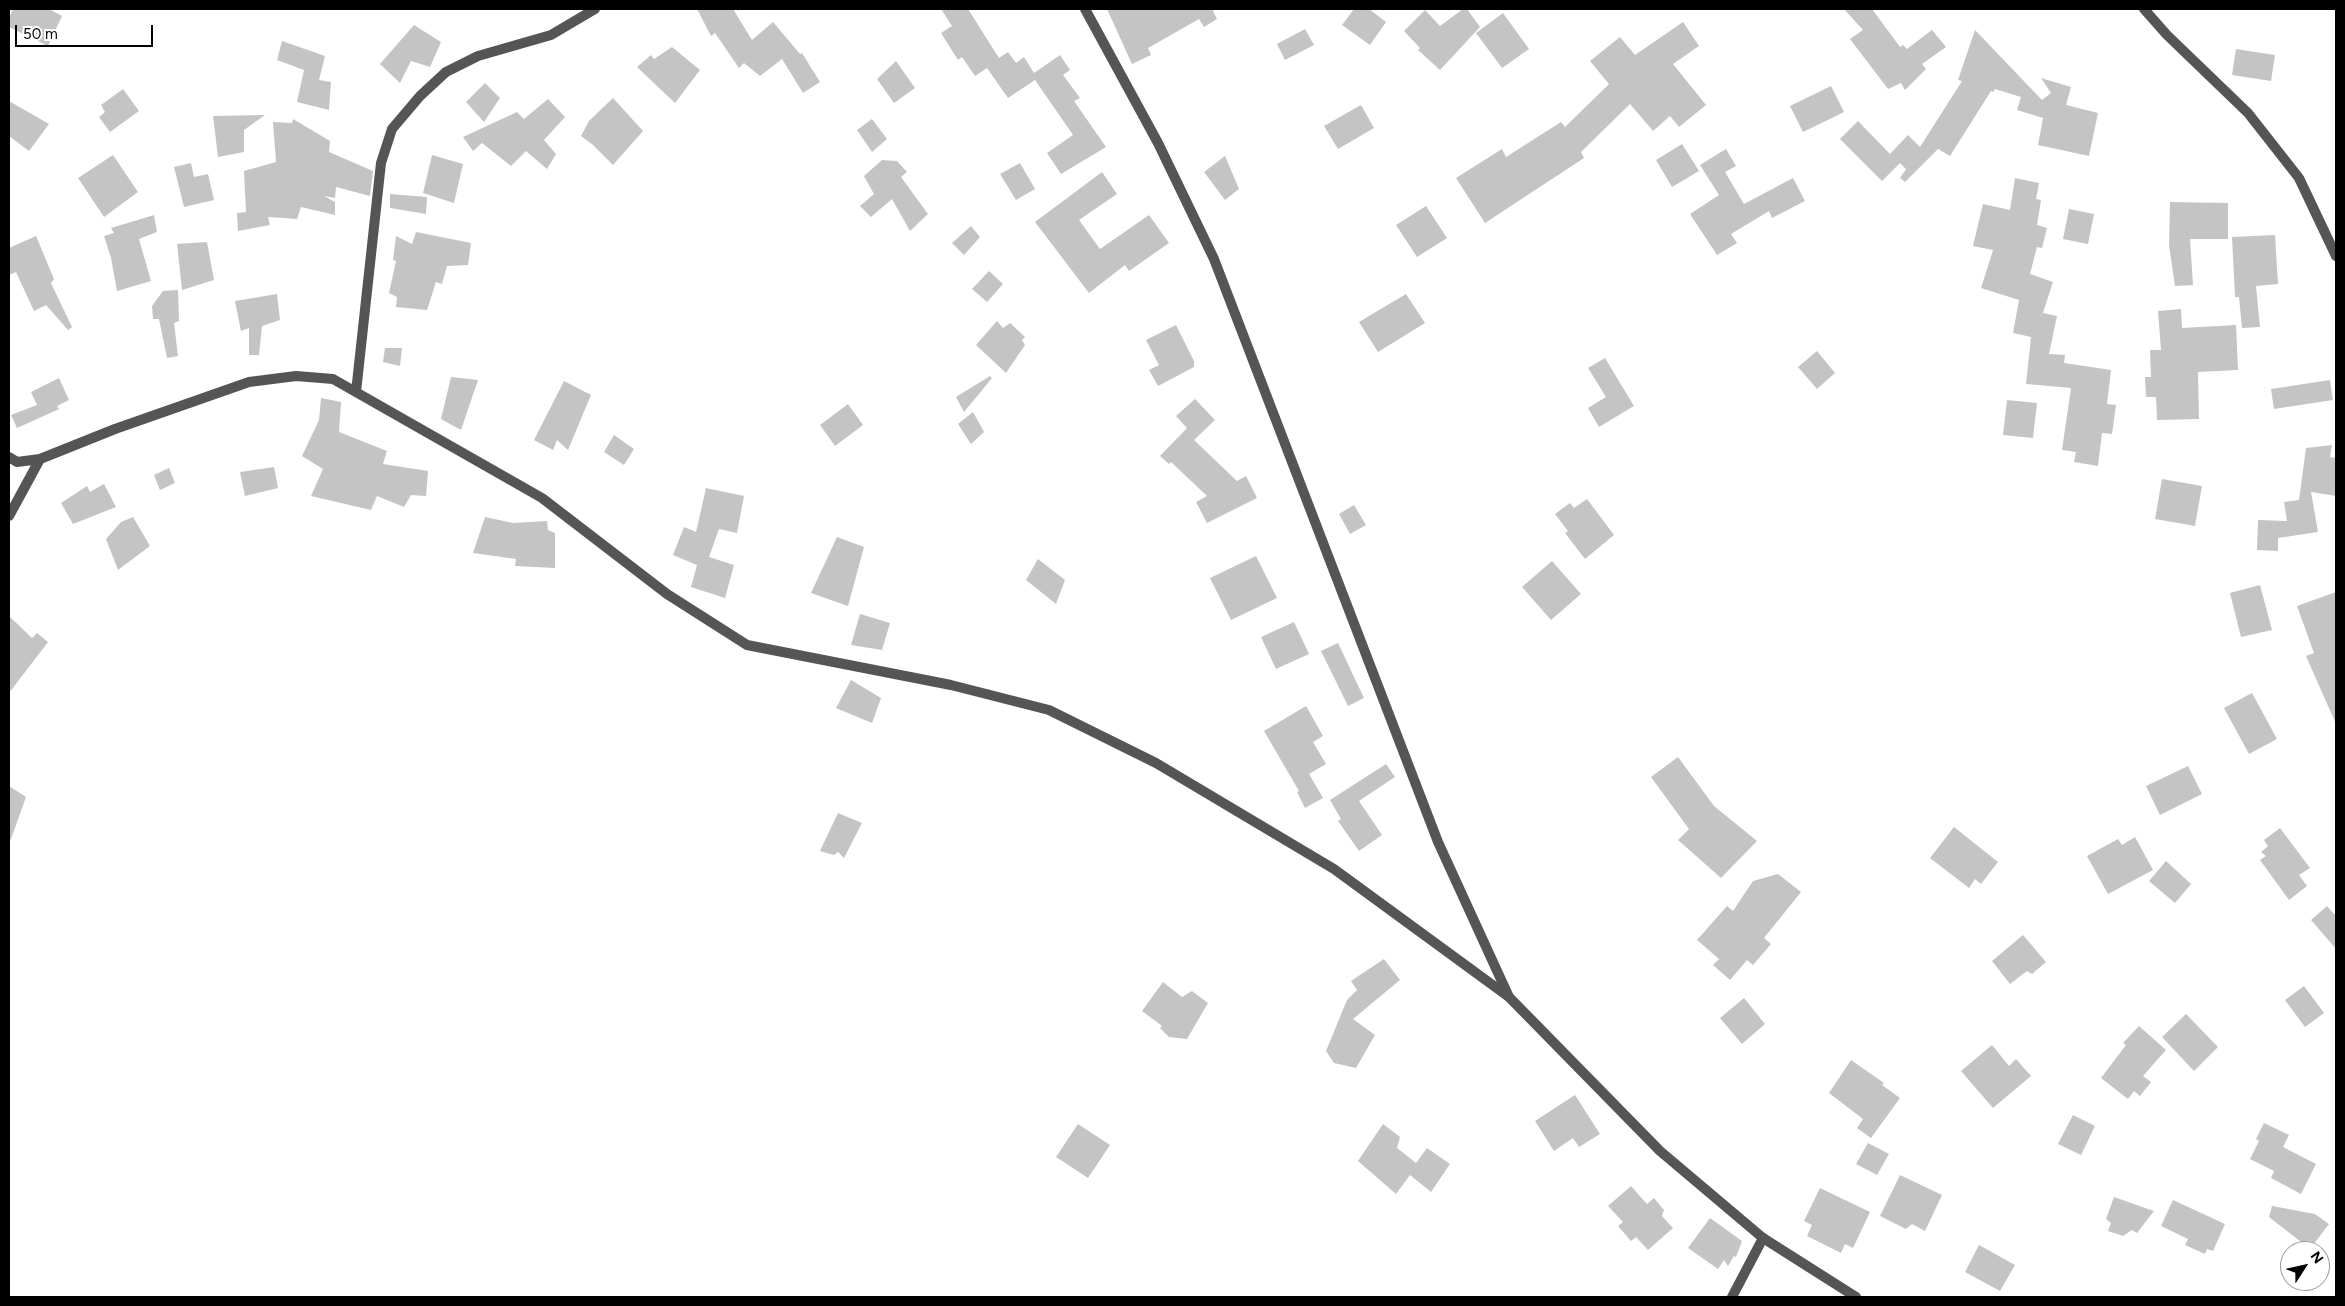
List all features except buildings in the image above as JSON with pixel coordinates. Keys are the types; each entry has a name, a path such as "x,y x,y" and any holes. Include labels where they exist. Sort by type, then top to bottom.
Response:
{"street":[{"path":"356,392 381,163 392,129 420,96 446,72 478,56 551,35 595,9"},
{"path":"1085,9 1158,143 1214,259 1438,842 1508,997"},
{"path":"2144,9 2167,35 2206,70 2248,113 2299,178 2336,256"},
{"path":"9,457 17,462 40,459 115,429 249,382 296,376 333,379 542,498 667,594 747,645 951,685 1049,710 1156,763 1334,869 1508,997 1660,1151 1763,1238 1856,1297"},
{"path":"9,516 40,459"},
{"path":"1732,1297 1763,1238"}]}
